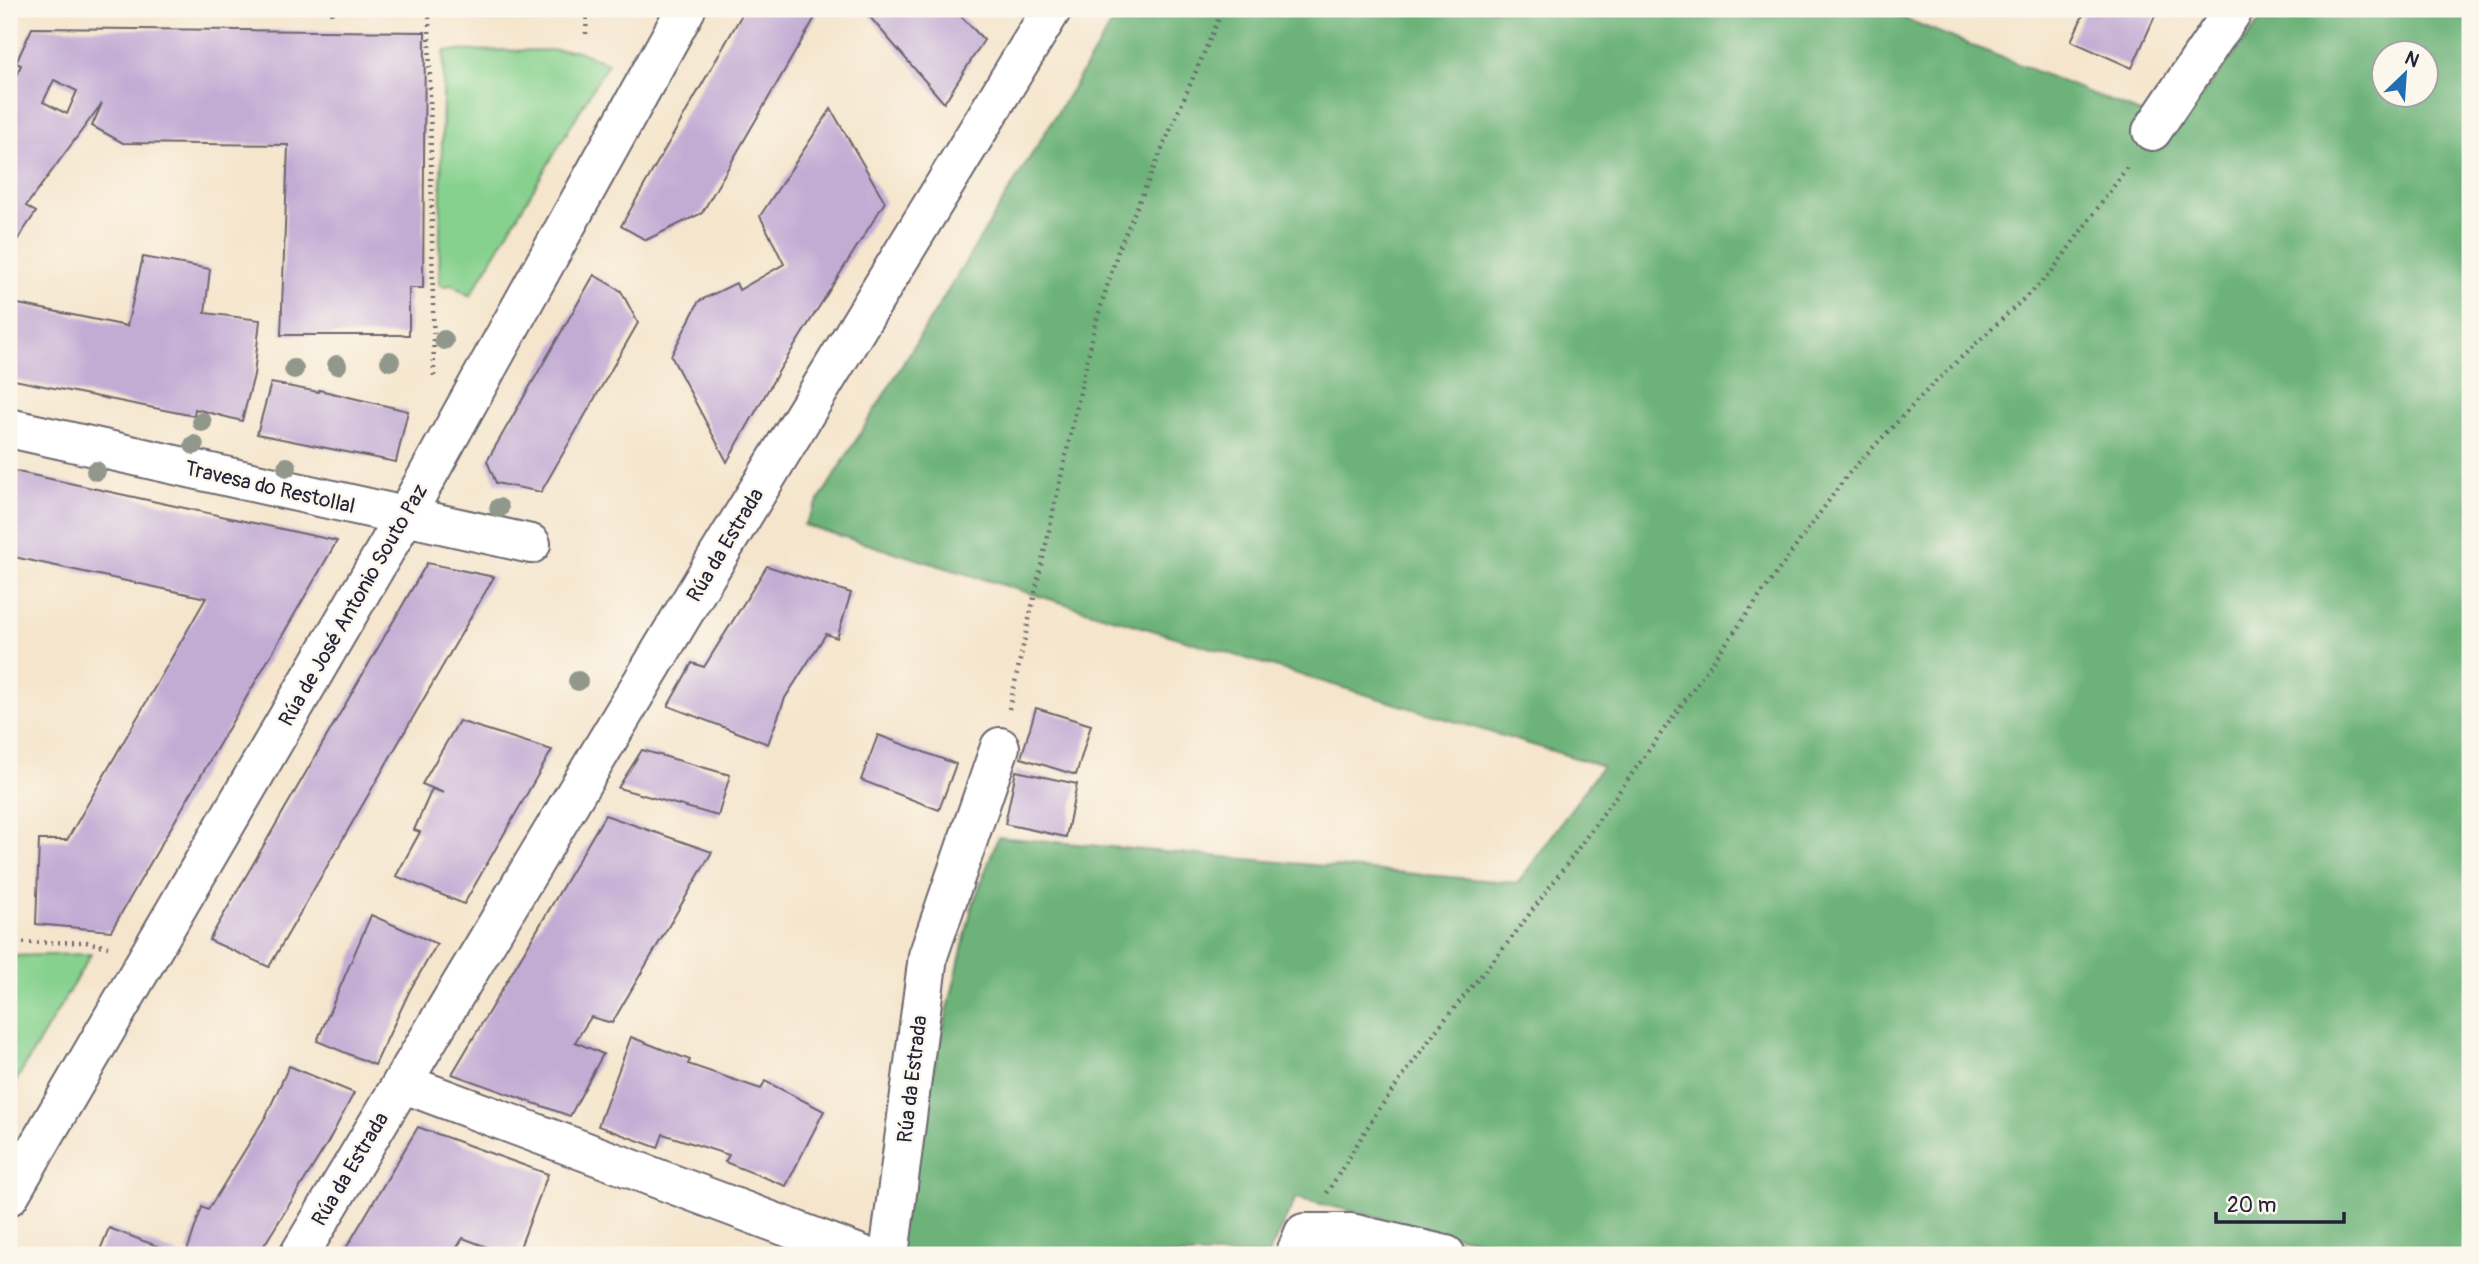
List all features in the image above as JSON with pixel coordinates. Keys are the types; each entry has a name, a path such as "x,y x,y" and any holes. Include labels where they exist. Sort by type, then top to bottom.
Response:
{"street":[{"name":"Rúa de José Antonio Souto Paz","path":"9,1196 404,518 686,9"},
{"name":"Rúa da Estrada","path":"299,1255 704,579 1052,9"},
{"path":"2152,131 2234,9"},
{"name":"Travesa do Restollal","path":"9,428 404,518 531,544"},
{"name":"Rúa da Estrada","path":"889,1255 928,956 1000,747"},
{"path":"402,1083 862,1255"},
{"path":"1299,1244 1351,1233 1446,1255"}],"path":[{"path":"586,34 587,9"},
{"path":"1000,747 1095,325 1119,248 1223,9"},
{"path":"429,17 434,381"},
{"path":"1299,1244 1385,1101 1438,1028 1557,878 1848,474 1933,384 2050,274 2152,131"},
{"path":"9,943 86,942 108,947"}],"green space":[{"path":"1121,9 1881,9 2140,113 2188,114 2269,9 2470,9 2470,1255 1539,1255 1296,1198 1268,1255 890,1255 972,907 998,837 1518,883 1602,766 804,525"},
{"path":"575,50 608,63 470,296 451,284 445,287 439,284 444,51"},
{"path":"91,954 9,1093 9,956"}],"building":[{"path":"745,9 820,9 702,213 646,240 621,226"},
{"path":"863,9 954,9 984,40 944,103"},
{"path":"2086,9 2158,9 2132,68 2071,41"},
{"path":"32,28 425,32 423,288 409,288 409,335 281,335 288,145 123,143 92,126 102,103 26,206 36,212 9,252 9,93 21,65 16,63","holes":["54,80 77,91 67,114 43,102"]},
{"path":"831,109 885,202 780,369 727,462 671,356 699,301 736,283 739,290 784,264 760,216"},
{"path":"143,257 210,269 205,313 260,320 254,375 242,421 195,409 194,416 9,379 9,311 13,303 127,326"},
{"path":"594,275 621,291 638,323 541,492 496,483 487,461"},
{"path":"271,383 318,392 319,390 408,411 396,462 257,434"},
{"path":"9,470 337,541 111,931 36,924 39,840 67,840 206,598 9,556"},
{"path":"427,563 494,577 269,967 209,940"},
{"path":"767,566 851,593 837,638 826,634 785,698 768,744 668,706 692,663 704,667"},
{"path":"1036,708 1091,725 1076,775 1021,758"},
{"path":"459,721 552,750 464,904 396,876 420,832 414,830 432,789 444,793 422,784"},
{"path":"878,735 956,764 939,810 861,780"},
{"path":"642,750 730,775 718,816 618,788"},
{"path":"1016,771 1077,784 1066,837 1005,824"},
{"path":"605,815 712,852 612,1023 591,1017 575,1042 603,1054 570,1116 452,1074"},
{"path":"371,915 437,944 410,990 375,1065 317,1041"},
{"path":"631,1037 690,1060 688,1064 761,1089 765,1081 824,1111 786,1186 725,1162 729,1155 663,1134 658,1148 598,1126"},
{"path":"289,1066 354,1093 327,1144 258,1255 195,1255 187,1251 202,1207 208,1210 266,1116"},
{"path":"418,1127 548,1174 517,1255 508,1255 463,1238 452,1255 342,1255"},
{"path":"109,1228 181,1255 98,1255"}]}
